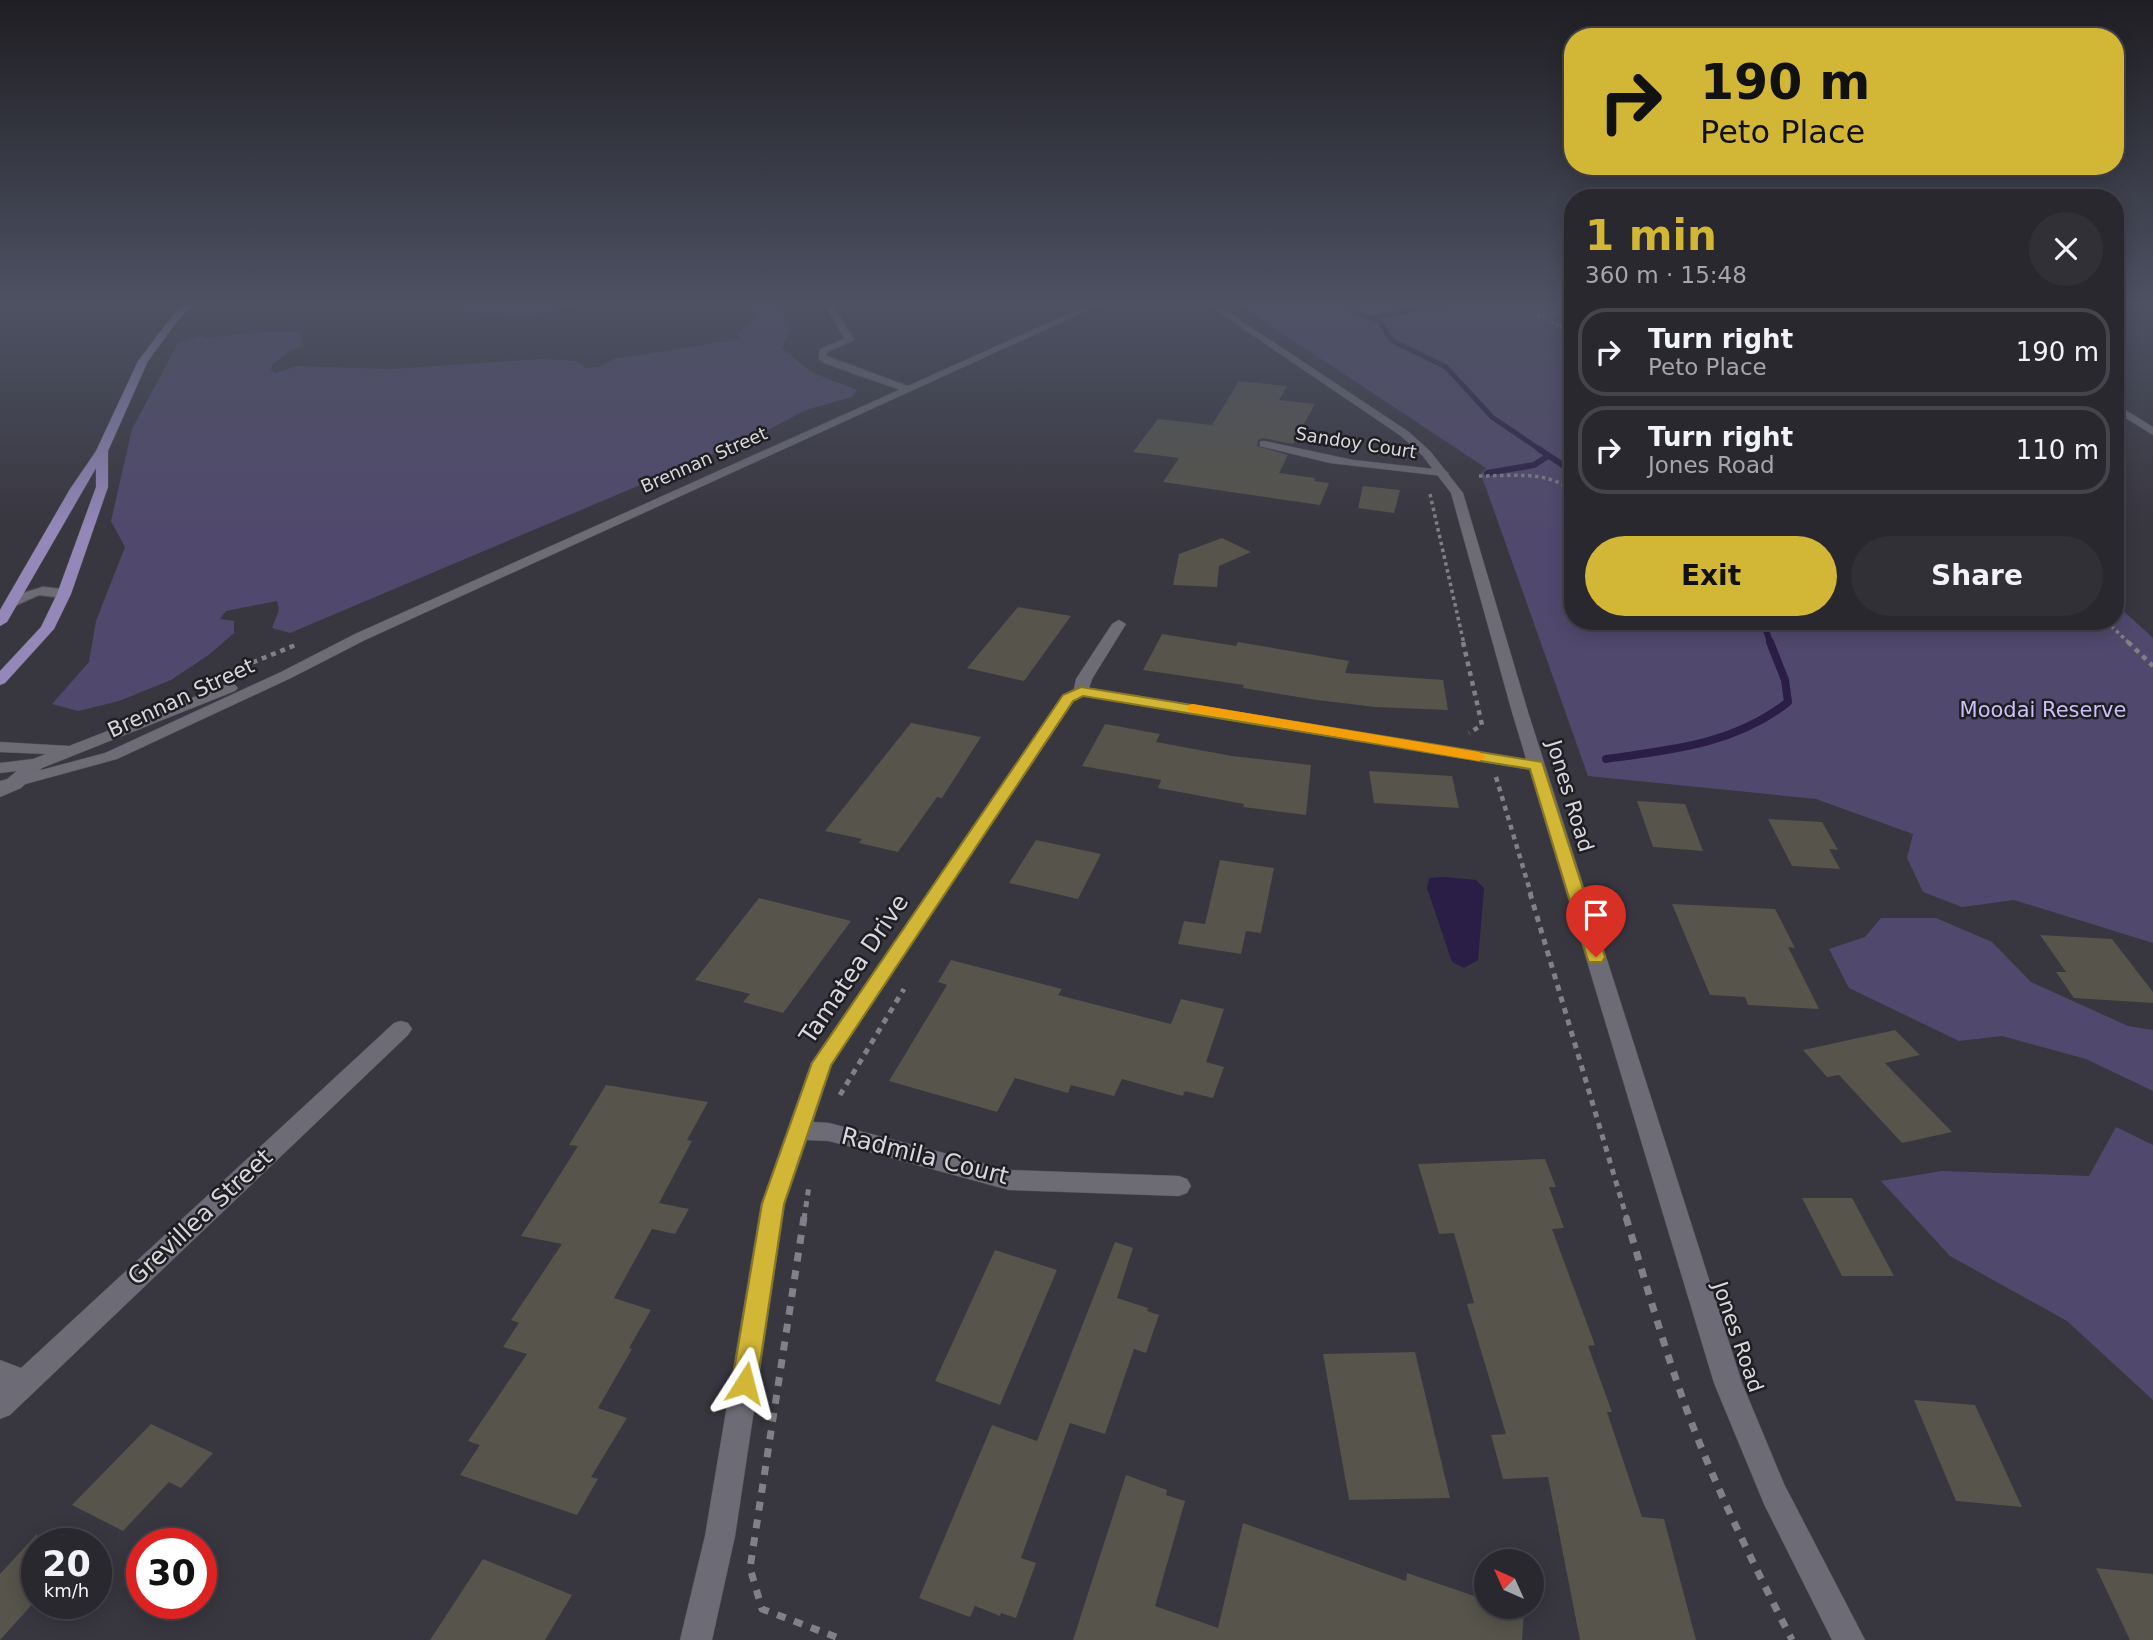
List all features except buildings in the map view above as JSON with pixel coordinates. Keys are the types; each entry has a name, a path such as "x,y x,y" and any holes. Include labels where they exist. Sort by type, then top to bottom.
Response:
{"main road":[{"path":"0,622 76,489 102,451 135,379"},
{"path":"0,680 47,629 64,594 102,487 102,451"}],"street":[{"name":"Brennan Street","path":"0,768 36,764 360,637 930,379"},
{"name":"Jones Road","path":"1322,379 1405,434 1443,473 1457,493 1539,772 1728,1383 1774,1494 1849,1640"},
{"path":"2124,412 2153,432"},
{"name":"Sandoy Court","path":"1264,444 1300,454 1392,469 1443,473"},
{"name":"Tamatea Drive","path":"696,1640 720,1536 773,1204 822,1063 1068,698 1081,691 1084,679 1119,624"},
{"name":"Brennan Street","path":"5,788 111,756 286,675 360,637"},
{"path":"1081,691 1448,752 1539,772"},
{"name":"Brennan Street","path":"0,747 28,750 85,746"},
{"name":"Brennan Street","path":"5,788 36,764"},
{"name":"Grevillea Street","path":"0,1406 12,1378 401,1029"},
{"name":"Radmila Court","path":"797,1131 829,1132 1009,1180 1179,1186"}],"lane":[{"path":"877,379 907,389"},
{"path":"12,603 31,593 51,589 64,594"}],"path":[{"path":"1479,476 1541,476 1564,484"},
{"path":"1429,490 1482,726 1464,734 1449,733 1448,752"},
{"path":"2115,630 2153,666"},
{"path":"1486,769 1495,773 1539,772"},
{"path":"1495,773 1662,1338 1690,1418 1737,1530 1792,1640"},
{"path":"844,1640 762,1609 750,1568 811,1172 829,1132 836,1102 906,986"}],"green space":[{"path":"159,379 827,379 857,390 852,397 806,410 756,436 290,633 272,628 279,610 277,601 226,611 220,619 234,621 234,633 210,654 171,680 119,701 78,711 52,704 89,662 96,621 125,547 111,521 132,429"},
{"name":"Moodai Reserve","path":"1351,379 1564,379 1564,630 2124,630 2124,611 2153,638 2153,943 2014,900 1962,907 1923,892 1907,858 1913,834 1816,799 1588,776 1481,474 1486,468"},
{"path":"1881,918 1936,918 1992,942 2031,982 2128,1026 2153,1030 2153,1091 2086,1059 2002,1036 1959,1041 1849,988 1829,949 1865,937"},
{"path":"2116,1127 2153,1145 2153,1400 2067,1321 1950,1256 1881,1181 1942,1171 2089,1176"}],"shaded area":[{"path":"1429,878 1476,880 1484,888 1478,960 1464,968 1452,962 1427,888"}],"waterway":[{"path":"1457,379 1492,417 1542,451"},
{"path":"1539,449 1564,466"},
{"path":"1487,473 1534,465 1548,456"},
{"path":"1766,630 1771,644"},
{"path":"1606,759 1702,743 1746,727 1788,702 1785,680 1770,642"}],"slow traffic":[{"path":"1193,708 1479,757"}],"route":[{"path":"745,1383 773,1204 822,1063 1068,698 1081,691 1537,766 1596,957"}]}
